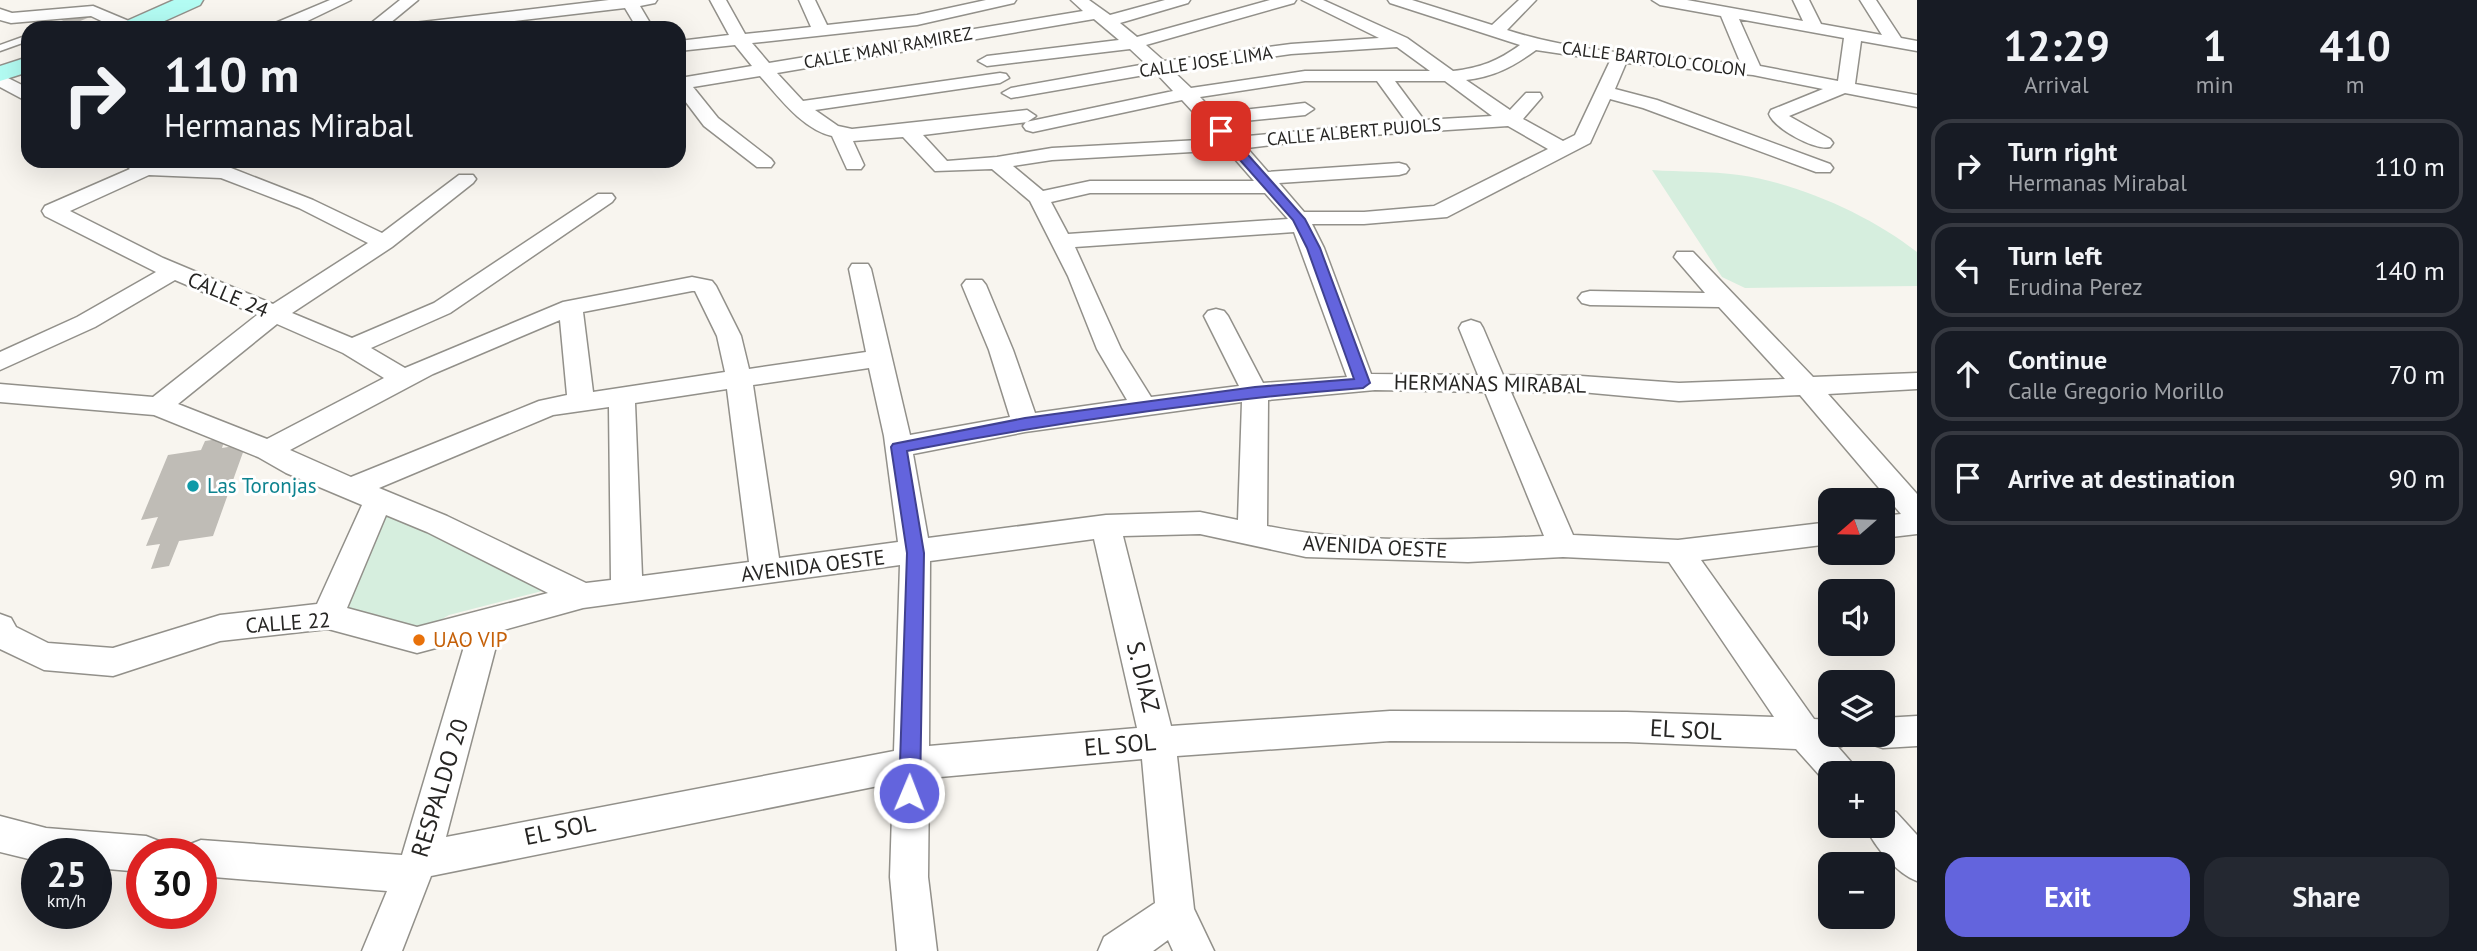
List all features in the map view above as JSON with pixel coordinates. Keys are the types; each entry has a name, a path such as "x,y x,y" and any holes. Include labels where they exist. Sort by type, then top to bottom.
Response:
{"street":[{"path":"146,21 192,0"},
{"path":"295,21 343,0"},
{"path":"382,21 410,0"},
{"path":"488,0 495,21 548,6 566,9 649,0"},
{"path":"718,0 738,39 797,107 840,133 908,131 1030,121 1305,76 1452,76 1481,73 1508,62 1533,44"},
{"path":"807,0 821,30"},
{"path":"686,45 917,20 1004,0"},
{"path":"1079,0 1161,67 1300,222 1313,248 1363,383"},
{"name":"CALLE MANI RAMIREZ","path":"686,81 1103,17 1182,0"},
{"path":"1052,154 987,61 1134,43 1288,0"},
{"path":"1310,0 1401,42 1511,120 1562,149"},
{"name":"CALLE BARTOLO COLON","path":"1396,0 1533,44 1620,57 1753,70 1846,86 1917,102"},
{"path":"1494,33 1528,0"},
{"path":"1660,0 1917,46"},
{"path":"1801,0 1815,29"},
{"path":"1868,0 1896,43"},
{"path":"622,2 639,21"},
{"path":"902,6 917,20"},
{"path":"562,21 566,9"},
{"path":"0,14 11,18 93,11 115,21"},
{"path":"1728,12 1753,70"},
{"path":"1318,32 1359,22"},
{"path":"1823,143 1780,119 1778,114 1846,86 1853,36"},
{"name":"CALLE JOSE LIMA","path":"797,107 1161,67 1291,49 1401,42"},
{"path":"1060,241 1439,212 1583,139 1620,57"},
{"path":"7,70 21,87"},
{"path":"1382,76 1419,126"},
{"path":"686,90 711,122 764,163"},
{"path":"1603,91 1650,104 1823,167"},
{"path":"1511,120 1533,97"},
{"path":"1209,119 1305,109"},
{"name":"CALLE ALBERT PUJOLS","path":"908,131 942,167 997,163 1052,154 1232,144 1342,131 1511,120"},
{"path":"840,133 854,165"},
{"path":"997,163 1039,198 1096,313 1109,349 1145,408"},
{"name":"CALLE 24","path":"132,168 52,211 173,271 352,347 403,377"},
{"path":"170,168 224,173 306,204 384,242"},
{"path":"1039,198 1090,187 1267,183 1399,169"},
{"path":"158,406 274,314 384,242 466,179"},
{"path":"352,347 442,308 605,198"},
{"path":"1685,257 1808,388 1917,513"},
{"path":"860,269 899,447 915,553 909,877 917,951"},
{"path":"0,362 86,322 173,271"},
{"path":"268,450 403,377 571,307 692,284 704,286 729,336 739,380 766,572"},
{"path":"974,285 1001,350 1025,423"},
{"path":"1590,298 1727,300"},
{"path":"571,307 581,402"},
{"path":"1216,316 1255,392 1252,534"},
{"path":"1471,328 1563,546"},
{"path":"350,489 548,407 879,358"},
{"name":"HERMANAS MIRABAL","path":"899,447 1025,423 1255,392 1363,383 1493,381 1581,384 1679,392 1917,382"},
{"path":"0,393 158,406 268,450 296,466 437,524 583,596"},
{"path":"622,397 627,590"},
{"path":"328,616 378,500"},
{"name":"AVENIDA OESTE","path":"583,596 1106,526 1200,523 1306,546 1468,551 1563,546 1678,551 1818,534"},
{"path":"1895,526 1917,523"},
{"name":"S. DIAZ","path":"1106,526 1158,741 1175,912 1194,951"},
{"path":"1678,551 1818,735"},
{"name":"CALLE 22","path":"1,632 44,656 113,662 220,628 328,616 417,640 583,596"},
{"name":"RESPALDO 20","path":"382,951 416,867 455,743 487,621"},
{"name":"EL SOL","path":"217,859 416,867 621,817 909,765 1158,741 1390,726 1628,727 1818,735"},
{"path":"1895,732 1917,731"},
{"path":"0,834 46,846 126,852"},
{"path":"1895,838 1917,863"},
{"path":"1118,951 1175,912"}],"lane":[{"path":"0,48 21,40"}],"green space":[{"path":"1652,170 1728,174 1762,179 1809,193 1856,213 1917,252 1917,286 1745,288 1722,277"},
{"path":"384,513 550,589 449,615 420,632 342,605"}],"building":[{"path":"84,12 95,15 80,21 61,21"},
{"name":"Las Toronjas","path":"225,438 222,448 246,444 213,536 179,541 169,566 151,569 160,544 146,546 158,517 141,520 168,455 201,450 205,441"}],"place":[{"name":"Las Toronjas","path":"193,486"},
{"name":"UAO VIP","path":"419,640"}],"route":[{"path":"909,793 915,553 899,447 1025,423 1255,392 1295,391 1363,383 1313,248 1299,219 1221,131"}]}
